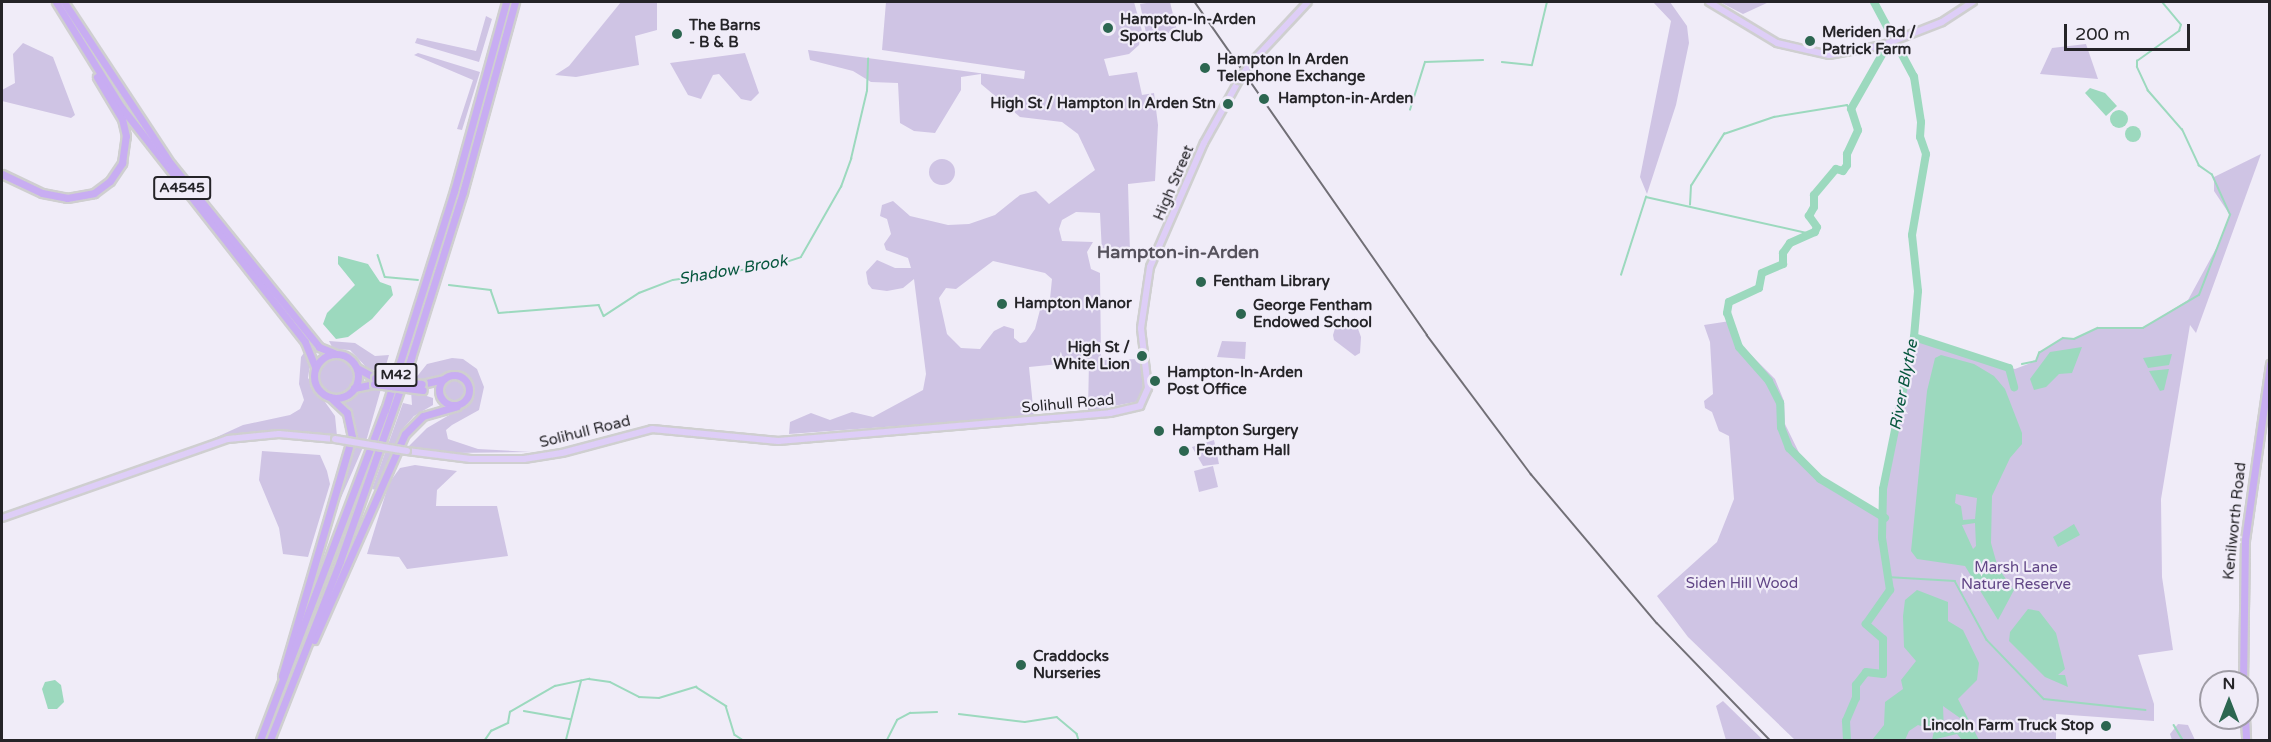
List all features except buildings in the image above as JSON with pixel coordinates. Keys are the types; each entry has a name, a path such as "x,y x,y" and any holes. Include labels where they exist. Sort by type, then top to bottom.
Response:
{"highway":[{"name":"A4545","path":"56,2 142,136 312,351 315,367"},
{"name":"A4545","path":"64,2 171,164 319,347 334,353"},
{"name":"M42","path":"260,741 385,410 454,190 506,2"},
{"name":"M42","path":"270,741 302,663 428,305 515,2"},
{"path":"2,174 42,193 73,198 99,190 119,169 126,150 124,126 75,33"},
{"path":"374,381 357,368 349,357 334,353 324,356 315,367 315,385 330,397 344,396 374,381 422,387 457,406 467,399 468,384 456,375 422,387"},
{"name":"Kenilworth Road","path":"2243,670 2241,602 2245,540 2270,364"},
{"path":"354,389 357,368"},
{"path":"441,399 438,388 443,379"},
{"name":"M42","path":"271,716 352,437 347,413 330,397"},
{"name":"M42","path":"302,663 329,612 405,434 429,413 457,406"}],"main road":[{"name":"High Street","path":"1147,398 1148,373 1141,328 1150,267 1204,142 1239,80 1253,57 1308,2"},
{"path":"1709,2 1759,34 1797,50 1853,53 1883,45 1942,22 1973,2"},
{"name":"Solihull Road","path":"2,519 228,439 279,434 335,439 471,459 524,459 562,453 652,429 760,442 826,439 938,425 1118,412 1140,406 1147,398"}],"green space":[{"path":"621,2 657,2 657,30 635,36 639,65 576,77 555,75 569,66"},
{"path":"886,2 1134,2 1142,31 1139,45 1129,54 1104,59 1109,76 1137,72 1142,95 1154,93 1158,125 1155,181 1128,184 1130,253 1102,253 1100,213 1076,212 1062,220 1059,229 1062,241 1093,242 1087,252 1091,269 1100,273 1101,360 1141,359 1144,382 1140,401 1088,411 1089,361 1029,367 1034,416 789,434 790,422 811,413 830,420 852,412 873,417 923,390 926,374 914,279 903,288 887,291 872,289 868,284 866,272 877,260 895,268 911,268 908,258 886,250 884,244 891,234 887,219 880,216 882,205 893,201 910,216 948,225 969,224 995,215 1020,195 1036,191 1049,204 1095,170 1078,134 1062,122 1020,117 981,84 981,74 961,77 961,90 935,133 914,131 900,123 898,83 871,82 853,71 810,60 808,50 1024,79 1025,71 882,50","holes":["993,261 1045,273 1052,279 1050,299 1041,306 1035,329 1026,342 1020,343 1014,338 1014,329 1004,326 994,331 980,349 961,348 947,334 939,298 946,288 956,289"]},
{"path":"1170,2 1177,31 1147,38 1140,4"},
{"path":"1653,2 1670,2 1687,26 1689,43 1676,105 1647,194 1640,177 1671,21"},
{"path":"1720,2 1769,2 1743,14"},
{"path":"486,16 492,19 479,62 415,43 417,38 476,51"},
{"path":"23,43 53,57 75,115 71,118 2,101 2,90 15,83 13,54"},
{"path":"2086,44 2098,79 2040,74 2052,48"},
{"path":"418,53 480,72 462,130 457,129 473,80 414,55"},
{"path":"745,53 759,93 751,101 741,99 719,74 713,75 701,99 688,95 670,63"},
{"name":"Marsh Lane Nature Reserve","path":"2261,154 2196,333 2190,325 2161,499 2162,577 2173,650 2138,655 2154,704 2154,721 2056,714 2056,740 1795,740 1688,637 1657,596 1717,542 1734,499 1729,436 1719,431 1712,412 1705,408 1704,401 1713,394 1710,342 1704,325 1730,321 1737,341 1775,379 1784,401 1785,424 1806,467 1884,518 1884,477 1898,431 1900,395 1914,337 2015,369 2036,361 2039,353 2063,338 2074,339 2098,328 2143,328 2188,300 2218,245 2230,215 2214,191 2214,177"},
{"path":"942,159 951,163 955,172 951,181 942,185 933,181 929,172 933,163"},
{"path":"1349,321 1357,326 1361,337 1360,353 1355,356 1334,340 1333,335 1336,325"},
{"path":"329,341 355,343 375,356 389,355 384,372 368,369 350,350 333,349"},
{"path":"1222,341 1246,342 1245,359 1217,357"},
{"path":"306,350 311,358 308,378 335,416 337,436 282,430 208,441 243,425 290,415 300,409 304,400 299,384 301,357"},
{"path":"336,357 349,363 355,376 349,389 336,395 323,389 317,376 323,363"},
{"path":"452,358 463,359 477,369 484,387 479,410 446,430 448,439 478,449 531,452 452,453 408,447 427,428 468,404 473,387 463,373 452,370 427,381 415,379 427,364"},
{"path":"454,379 463,382 466,391 463,400 454,403 445,400 442,391 445,382"},
{"path":"369,387 381,389 367,438 337,507 355,439 350,411 341,402"},
{"path":"411,391 433,398 433,405 414,416 401,431 376,490 372,489 403,403 412,405"},
{"path":"1214,440 1219,464 1203,466 1192,447"},
{"path":"262,451 320,455 327,471 330,484 308,557 283,554 279,528 259,480"},
{"path":"415,465 457,471 437,490 436,506 497,506 508,556 407,569 399,557 367,554 389,483 400,468"},
{"path":"1213,466 1218,487 1199,492 1194,471"},
{"path":"1723,701 1763,740 1726,740 1716,706"},
{"path":"2178,724 2188,725 2195,740 2172,740 2170,734"}],"shaded area":[{"path":"2090,88 2105,93 2117,106 2106,116 2085,93"},
{"path":"2115,110 2123,110 2128,115 2126,126 2115,128 2110,123 2110,115"},
{"path":"2130,126 2136,126 2141,134 2139,140 2130,142 2125,137 2125,131"},
{"path":"338,256 368,264 380,282 391,286 393,295 372,319 348,337 336,339 323,324 327,313 355,285 338,264"},
{"path":"2082,347 2072,373 2059,374 2046,387 2034,390 2030,379 2050,352"},
{"path":"2172,354 2169,365 2148,368 2143,358"},
{"path":"1941,355 1974,364 1994,376 2005,389 2022,433 2022,444 2010,458 1992,496 1991,543 1998,568 2014,590 1998,620 1965,566 1917,559 1911,551 1927,391 1935,358","holes":["1956,494 1977,498 1975,519 1963,520 1961,506 1955,503","1975,523 1976,546 1973,549 1962,525"]},
{"path":"2169,369 2164,390 2160,391 2149,371"},
{"path":"2074,524 2080,535 2058,547 2053,537"},
{"path":"1917,590 1948,602 1948,621 1963,630 1979,663 1977,680 1958,699 1979,740 1962,740 1957,734 1932,740 1935,726 1927,728 1918,725 1909,731 1905,740 1872,740 1884,725 1885,702 1903,689 1901,680 1916,661 1904,647 1905,600","holes":["1943,706 1960,718 1958,727 1949,733 1944,731"]},
{"path":"2028,609 2039,611 2056,633 2065,669 2058,675 2065,675 2068,687 2045,677 2009,641 2010,632"},
{"path":"55,680 61,685 64,702 57,709 48,709 42,689 45,682"}],"waterway":[{"path":"1502,62 1532,65 1547,2"},
{"name":"River Blythe","path":"1847,740 1846,721 1856,698 1856,685 1866,672 1883,674 1883,639 1866,624 1890,590 1882,538 1883,489 1914,337 1918,291 1912,235 1926,154 1920,137 1921,122 1914,77 1874,2"},
{"path":"2022,364 2036,361 2039,353 2063,338 2074,339 2098,328 2143,328 2199,295 2230,215 2212,175 2199,166 2182,130 2148,91 2137,67 2137,61 2179,31 2181,25 2162,2"},
{"path":"1885,518 1820,479 1789,448 1781,427 1780,403 1769,381 1739,347 1727,313 1729,302 1759,288 1762,273 1783,264 1783,253 1790,243 1815,232 1817,227 1809,216 1814,207 1814,195 1836,169 1843,171 1847,165 1847,154 1858,130 1851,109 1892,37"},
{"name":"Shadow Brook","path":"449,285 491,290 499,313 599,305 604,316 639,293 673,280 777,265 801,257 841,187 851,159 867,91 868,59"},
{"path":"1410,110 1425,62 1483,60"},
{"path":"1690,205 1691,186 1724,134 1774,117 1847,105 1851,109"},
{"path":"1621,275 1646,197 1811,234"},
{"name":"Shadow Brook","path":"378,255 385,277 418,280"},
{"path":"1914,337 2009,368 2014,387"},
{"path":"1887,577 1955,581 1987,640 2044,699 2145,710"},
{"path":"485,740 491,731 508,723 510,712 555,686 589,679 610,682 639,697 659,698 696,687 726,706 735,735 743,740"},
{"path":"566,740 581,681"},
{"path":"524,711 570,719"},
{"path":"887,740 897,720 910,713 937,712"},
{"path":"959,714 1025,722 1057,717 1077,734 1079,740"},
{"path":"2174,725 2183,740"}],"railway":[{"path":"1195,2 1427,335 1531,474 1657,623 1770,740"}],"place":[{"name":"Hampton-In-Arden Sports Club","path":"1108,28"},
{"name":"The Barns - B & B","path":"677,34"},
{"name":"Meriden Rd / Patrick Farm","path":"1810,41"},
{"name":"Hampton In Arden Telephone Exchange","path":"1205,68"},
{"name":"Hampton-in-Arden","path":"1264,99"},
{"name":"High St / Hampton In Arden Stn","path":"1228,104"},
{"name":"Fentham Library","path":"1201,282"},
{"name":"Hampton Manor","path":"1002,304"},
{"name":"George Fentham Endowed School","path":"1241,314"},
{"name":"High St / White Lion","path":"1142,356"},
{"name":"Hampton-In-Arden Post Office","path":"1155,381"},
{"name":"Hampton Surgery","path":"1159,431"},
{"name":"Fentham Hall","path":"1184,451"},
{"name":"Craddocks Nurseries","path":"1021,665"},
{"name":"Lincoln Farm Truck Stop","path":"2106,726"}],"district":[{"name":"Hampton-in-Arden","path":"1178,252"}],"park label":[{"name":"Siden Hill Wood","path":"1742,584"}]}
